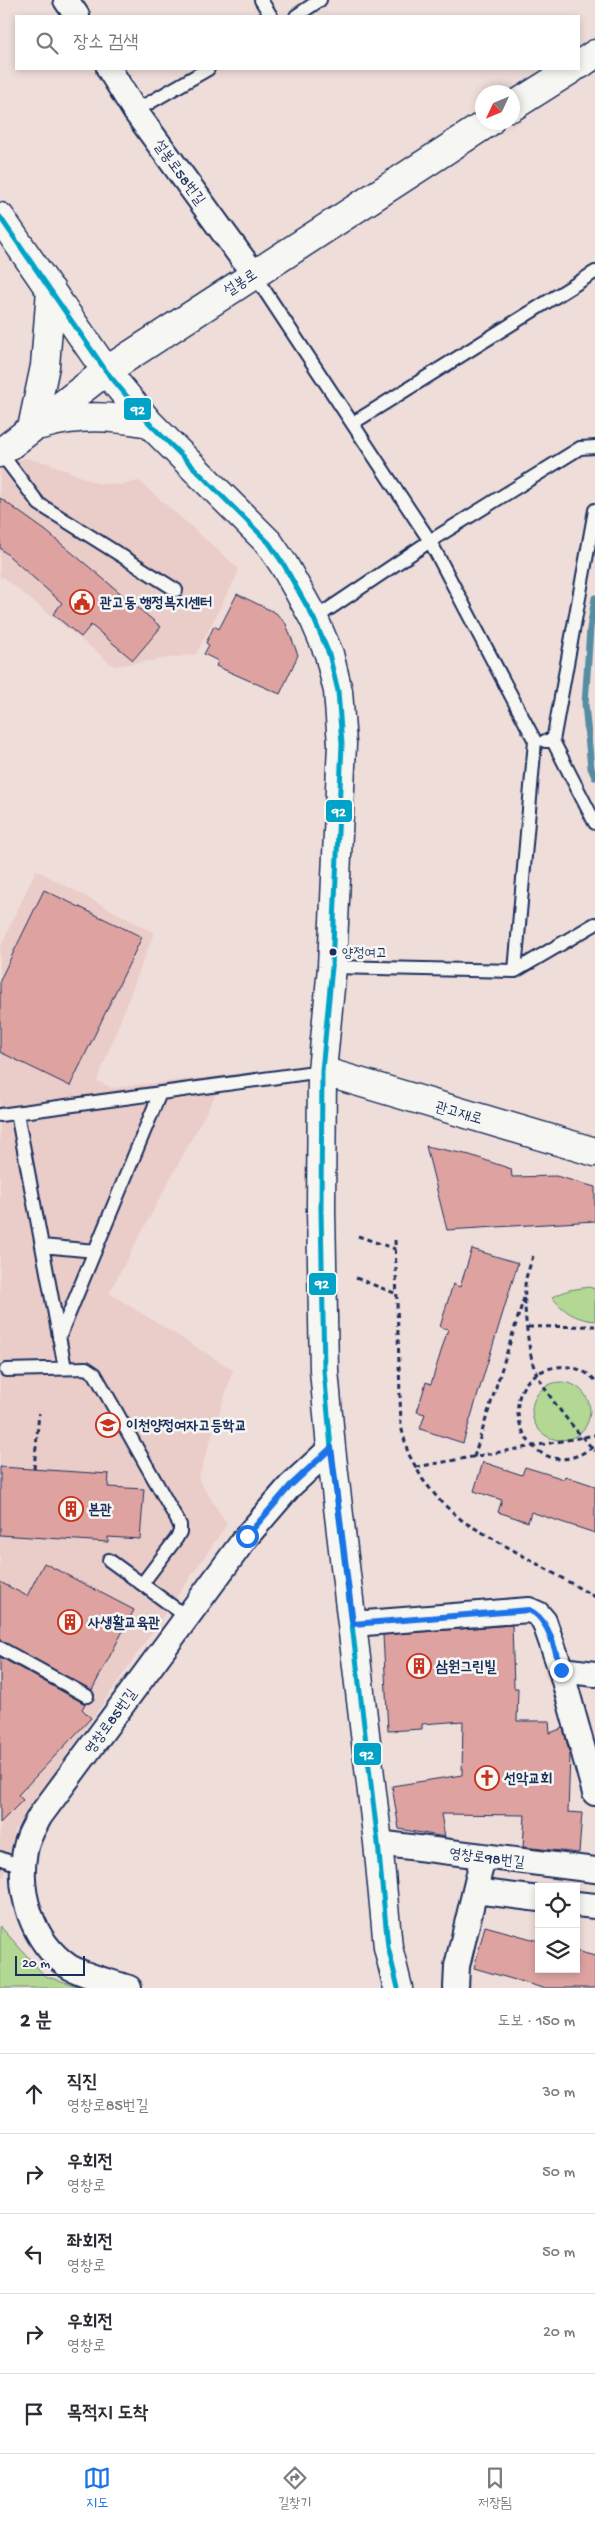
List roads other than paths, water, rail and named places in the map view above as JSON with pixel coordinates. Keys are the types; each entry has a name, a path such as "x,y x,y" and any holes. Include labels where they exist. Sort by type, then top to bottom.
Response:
{"street":[{"path":"66,0 76,15"},
{"path":"580,64 595,54"},
{"name":"설봉로58번길","path":"110,70 136,110 253,273"},
{"path":"520,102 570,70"},
{"name":"설봉로","path":"0,453 106,371 253,273 476,130"},
{"path":"0,217 106,371 149,423 269,544 284,565 314,619 330,654 338,691 342,744 332,967 322,1071 321,1209 324,1360 331,1448 353,1624 388,1947 398,1988"},
{"path":"51,290 46,366 32,428 70,418 96,416 149,423"},
{"name":"관고재로","path":"322,1071 595,1152"},
{"name":"영창로85번길","path":"129,1988 69,1966 44,1944 30,1919 23,1867 25,1849 40,1816 247,1536 290,1486 331,1448"},
{"path":"353,1624 529,1610 538,1614 544,1620 561,1670 595,1793"},
{"path":"561,1670 595,1674"},
{"name":"영창로98번길","path":"378,1843 595,1870"},
{"path":"456,1988 457,1966 483,1857"},
{"path":"475,1891 535,1898"},
{"path":"580,1904 595,1906"}],"lane":[{"path":"260,0 270,15"},
{"path":"298,15 320,0"},
{"path":"136,110 206,70"},
{"path":"353,423 595,272"},
{"path":"253,273 430,541 534,742 515,971"},
{"path":"314,619 430,541 580,448 595,447"},
{"path":"0,453 39,504 176,590"},
{"path":"595,510 553,742 595,823"},
{"path":"534,742 553,742"},
{"path":"332,967 515,971 595,924"},
{"path":"0,1115 322,1071"},
{"path":"60,1338 160,1093"},
{"path":"17,1113 65,1368"},
{"path":"42,1246 95,1251"},
{"path":"6,1370 86,1368 95,1374 180,1525 180,1532 176,1539 142,1584"},
{"path":"109,1560 187,1616"},
{"path":"0,1648 87,1696"},
{"path":"0,1858 23,1867"}],"waterway":[{"path":"595,598 590,629 585,704 591,768 595,777"}],"place":[{"name":"관고동 행정복지센터","path":"82,602"},
{"name":"양정여고","path":"333,952"},
{"name":"이천양정여자고등학교","path":"108,1425"},
{"name":"본관","path":"71,1509"},
{"name":"사생활교육관","path":"70,1622"},
{"name":"삼원그린빌","path":"419,1666"},
{"name":"선악교회","path":"487,1778"}]}
